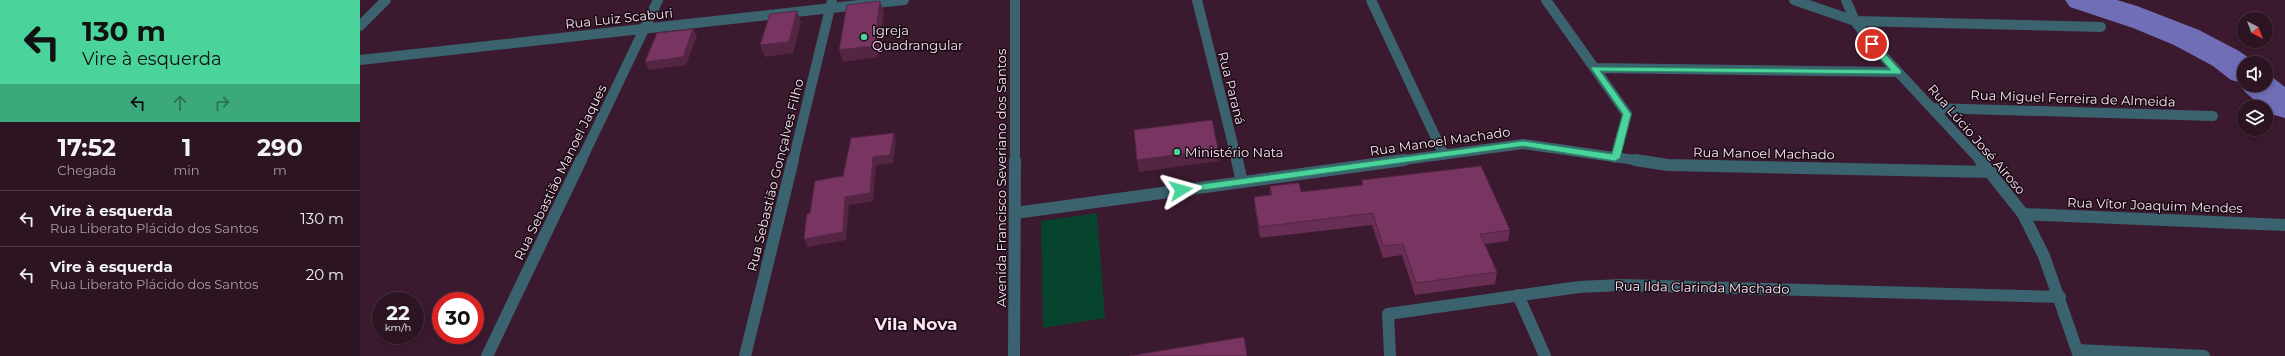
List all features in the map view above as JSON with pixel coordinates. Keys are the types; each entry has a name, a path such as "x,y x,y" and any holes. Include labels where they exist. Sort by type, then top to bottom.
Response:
{"street":[{"path":"360,26 386,0"},
{"name":"Rua Sebastião Manoel Jaques","path":"487,356 658,0"},
{"name":"Rua Luiz Scaburi","path":"360,60 644,28 831,4 904,0"},
{"name":"Avenida Francisco Severiano dos Santos","path":"1014,356 1015,0"},
{"name":"Rua Paraná","path":"1197,0 1242,182"},
{"path":"1371,0 1444,155"},
{"path":"1546,0 1627,114 1615,158"},
{"path":"1794,0 1854,22 2101,27"},
{"name":"Rua Lúcio José Airoso","path":"1846,0 1854,22 1898,72 1991,172 2023,214 2044,256 2060,297 2078,353"},
{"name":"Rua Sebastião Gonçalves Filho","path":"745,356 831,4"},
{"path":"1595,68 1898,72"},
{"name":"Rua Miguel Ferreira de Almeida","path":"1932,108 2213,116"},
{"name":"Rua Manoel Machado","path":"1015,213 1523,144 1668,165 1991,172"},
{"name":"Rua Vítor Joaquim Mendes","path":"2023,214 2285,225"},
{"name":"Rua Ilda Clarinda Machado","path":"1390,356 1388,314 1579,287 1614,285 2060,297"},
{"path":"1518,295 1545,356"},
{"path":"2078,353 2204,356"}],"green space":[{"path":"1097,213 1105,318 1043,328 1041,221"}],"building":[{"path":"880,1 874,46 839,50 847,5"},
{"path":"797,11 789,42 760,45 770,14"},
{"path":"693,29 683,57 645,62 657,33"},
{"path":"1212,120 1218,149 1137,160 1134,130"},
{"path":"894,133 890,155 873,157 870,193 845,197 843,232 804,239 807,214 810,213 815,181 843,176 851,138"},
{"path":"1481,166 1510,230 1480,234 1497,272 1416,283 1403,244 1383,246 1373,213 1259,227 1254,197 1272,195 1270,186 1299,183 1301,192 1363,185 1362,180"},
{"path":"1244,337 1247,356 1129,356"}],"waterway":[{"path":"2082,0 2166,28 2187,37 2207,47 2237,67"},
{"path":"2268,92 2285,106"}],"place":[{"name":"Igreja Quadrangular","path":"864,37"},
{"name":"Ministério Nata","path":"1177,152"}],"district":[{"name":"Vila Nova","path":"916,324"}],"route":[{"path":"1181,190 1523,144 1615,158 1627,114 1595,68 1898,72 1872,44"}]}
